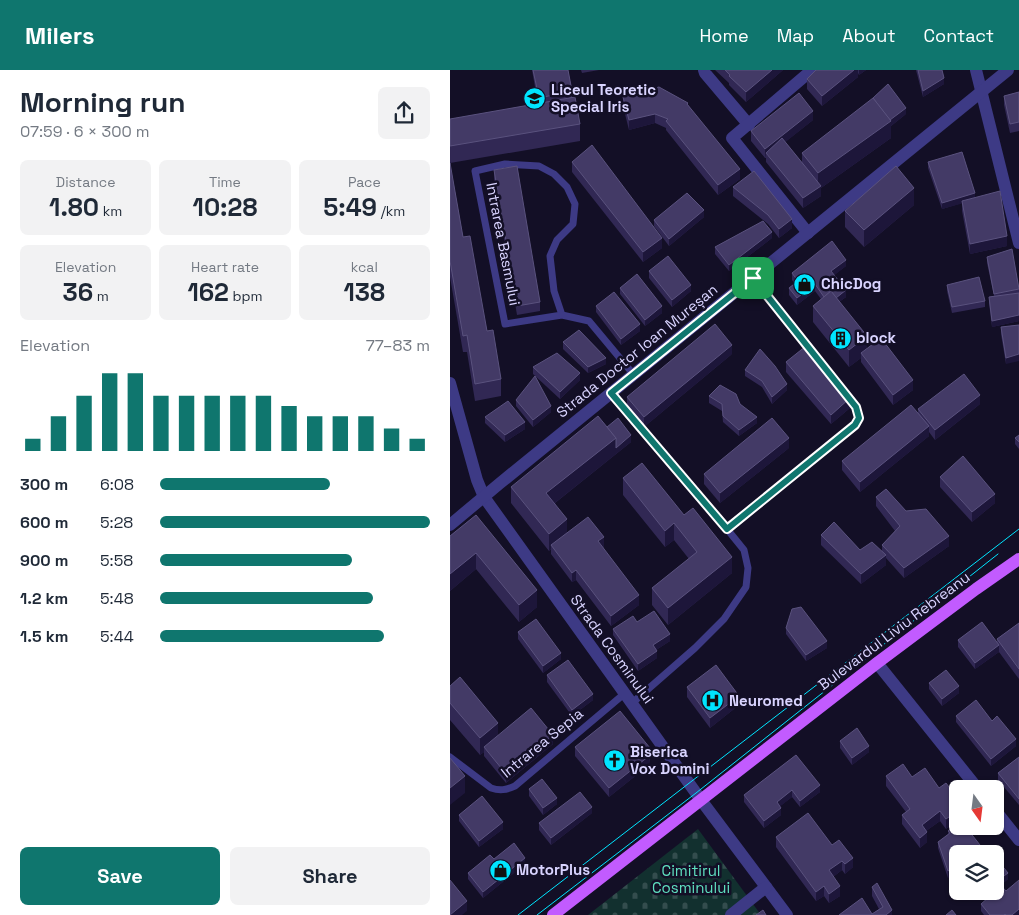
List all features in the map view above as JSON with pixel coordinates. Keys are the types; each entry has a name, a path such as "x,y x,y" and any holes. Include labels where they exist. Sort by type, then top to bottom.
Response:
{"main road":[{"name":"Bulevardul Liviu Rebreanu","path":"552,915 878,663 1019,559"}],"street":[{"path":"704,70 749,125"},
{"path":"808,233 732,138 812,70"},
{"path":"976,70 980,93 1019,243"},
{"name":"Strada Doctor Ioan Mureșan","path":"450,525 1008,70"},
{"name":"Strada Cosminului","path":"450,383 477,480 484,497 700,800 787,915"},
{"path":"878,663 971,780"},
{"path":"1004,821 1019,840"},
{"path":"731,915 766,887"}],"lane":[{"name":"Intrarea Basmului","path":"562,315 554,291 550,256 557,240 573,224 575,204 567,187 554,174 539,166 505,164 475,171 505,324 562,315 588,321 634,375"},
{"path":"753,278 831,377"},
{"path":"727,529 855,425 859,418 856,407 838,384"},
{"name":"Intrarea Sepia","path":"450,757 491,788 506,790 515,786 695,648 724,619 746,587 748,568 744,550 611,393"}],"green space":[{"name":"Cimitirul Cosminului","path":"698,829 761,915 588,915"}],"building":[{"path":"533,70 568,70 572,91 539,98"},
{"path":"725,70 772,70 746,92"},
{"path":"816,70 854,70 822,96 807,79"},
{"path":"918,70 942,70 944,78 923,91"},
{"path":"888,84 906,108 890,120 873,98"},
{"path":"659,87 688,103 740,169 718,185 666,121 668,119 655,114 629,120 623,97"},
{"path":"1019,92 1019,122 1010,124 1004,96"},
{"path":"799,93 813,111 765,149 751,131"},
{"path":"575,97 580,124 450,146 450,119"},
{"path":"873,98 891,121 818,173 802,153"},
{"path":"782,138 821,186 803,198 766,153"},
{"path":"592,145 662,238 643,252 572,162"},
{"path":"962,152 975,193 942,203 928,162"},
{"path":"450,163 463,237 470,236 487,331 493,330 501,379 475,384 467,335 463,336 450,261"},
{"path":"517,166 540,302 517,306 494,170"},
{"path":"896,166 914,188 864,230 845,211"},
{"path":"754,171 792,219 779,229 768,215 733,187"},
{"path":"1000,191 1007,236 970,244 962,201"},
{"path":"687,193 704,210 669,239 654,220"},
{"path":"763,221 772,232 729,265 715,247"},
{"path":"832,241 846,260 831,271 846,290 836,298 831,291 824,297 815,284 797,298 789,288 798,281 792,273"},
{"path":"1012,249 1019,289 994,294 987,257"},
{"path":"668,256 691,285 672,300 649,271"},
{"path":"637,274 662,306 645,320 620,288"},
{"path":"979,277 985,301 952,307 947,285"},
{"path":"831,291 867,336 849,350 813,306"},
{"path":"614,292 640,324 621,339 596,306"},
{"path":"1019,293 1019,315 992,321 989,297"},
{"path":"715,324 732,345 644,417 627,397"},
{"path":"1019,325 1019,354 1006,358 1001,327"},
{"path":"579,330 606,358 588,367 563,342"},
{"path":"881,338 913,380 893,395 861,353"},
{"path":"806,346 850,398 831,415 786,362"},
{"path":"760,349 787,384 772,397 762,381 745,370"},
{"path":"557,353 580,373 560,392 533,367"},
{"path":"964,374 980,395 935,430 918,409"},
{"path":"535,376 551,406 533,420 516,400"},
{"path":"720,385 736,394 740,404 757,417 739,430 723,416 722,404 709,396"},
{"path":"508,401 525,422 505,435 485,417"},
{"path":"911,405 929,426 860,482 842,461"},
{"path":"598,416 616,438 546,493 567,519 549,534 511,487"},
{"path":"618,418 631,435 616,448 616,438 607,427"},
{"path":"772,418 789,438 720,493 704,474"},
{"path":"963,456 995,494 972,512 940,477"},
{"path":"642,463 684,515 693,508 732,557 668,608 652,588 697,552 674,523 665,531 623,478"},
{"path":"886,489 906,511 926,509 949,536 904,568 882,545 900,526 876,497"},
{"path":"476,515 537,590 519,605 476,553 450,574 450,536"},
{"path":"588,517 604,537 598,541 639,595 611,616 576,570 572,573 551,545"},
{"path":"834,522 860,550 872,542 886,555 861,574 821,535"},
{"path":"801,607 827,641 806,655 786,628 792,609"},
{"path":"654,611 670,634 653,645 657,651 638,664 613,629 633,616 637,622"},
{"path":"536,619 561,653 543,666 518,632"},
{"path":"982,622 999,645 975,663 958,640"},
{"path":"1019,623 1019,669 997,639"},
{"path":"568,660 593,694 572,710 547,675"},
{"name":"Neuromed","path":"716,665 739,696 710,718 687,687"},
{"path":"946,670 959,686 942,699 929,683"},
{"path":"460,677 498,723 480,738 450,703 450,686"},
{"path":"976,700 992,721 997,716 1016,739 991,759 956,716"},
{"path":"531,708 553,735 506,774 484,747"},
{"name":"Biserica Vox Domini","path":"620,711 650,748 649,756 609,788 575,747"},
{"path":"857,728 869,746 852,758 840,741"},
{"path":"796,755 820,785 800,801 792,790 777,802 781,808 764,821 744,795"},
{"path":"1019,757 1019,799 1004,780 998,773"},
{"path":"450,758 465,776 450,788"},
{"path":"903,764 912,777 925,768 939,788 946,783 949,787 949,817 946,819 940,811 922,825 927,832 920,838 902,815 910,809 886,776"},
{"path":"542,779 557,798 543,808 529,789"},
{"path":"580,792 592,807 551,838 539,823"},
{"path":"482,796 503,822 479,841 459,815"},
{"path":"808,813 832,845 839,840 853,858 845,864 842,861 829,870 840,886 829,894 824,886 816,892 776,837"},
{"path":"949,834 972,835 980,845 949,845 948,871 938,842"},
{"path":"514,843 525,858 483,892 468,873 490,855 494,859"},
{"path":"1004,868 1008,873 1004,876"},
{"path":"450,880 467,901 450,915"},
{"path":"1019,880 1019,909 1012,915 990,915 981,904 986,900 1004,900 1004,889 1006,891"},
{"path":"877,883 892,910 886,915 839,915 862,898 872,914 883,907 872,887"},
{"path":"763,910 766,915 756,915"},
{"path":"952,910 956,915 946,915"}],"tram line":[{"path":"518,915 1019,529"},
{"path":"537,915 696,793 998,554"}],"place":[{"name":"Liceul Teoretic Special Iris","path":"535,99"},
{"name":"ChicDog","path":"805,284"},
{"name":"block","path":"840,338"},
{"name":"Neuromed","path":"713,701"},
{"name":"Biserica Vox Domini","path":"614,761"},
{"name":"MotorPlus","path":"500,870"}],"route":[{"path":"753,278 856,407 859,418 855,425 727,529 611,393 753,278"}]}
